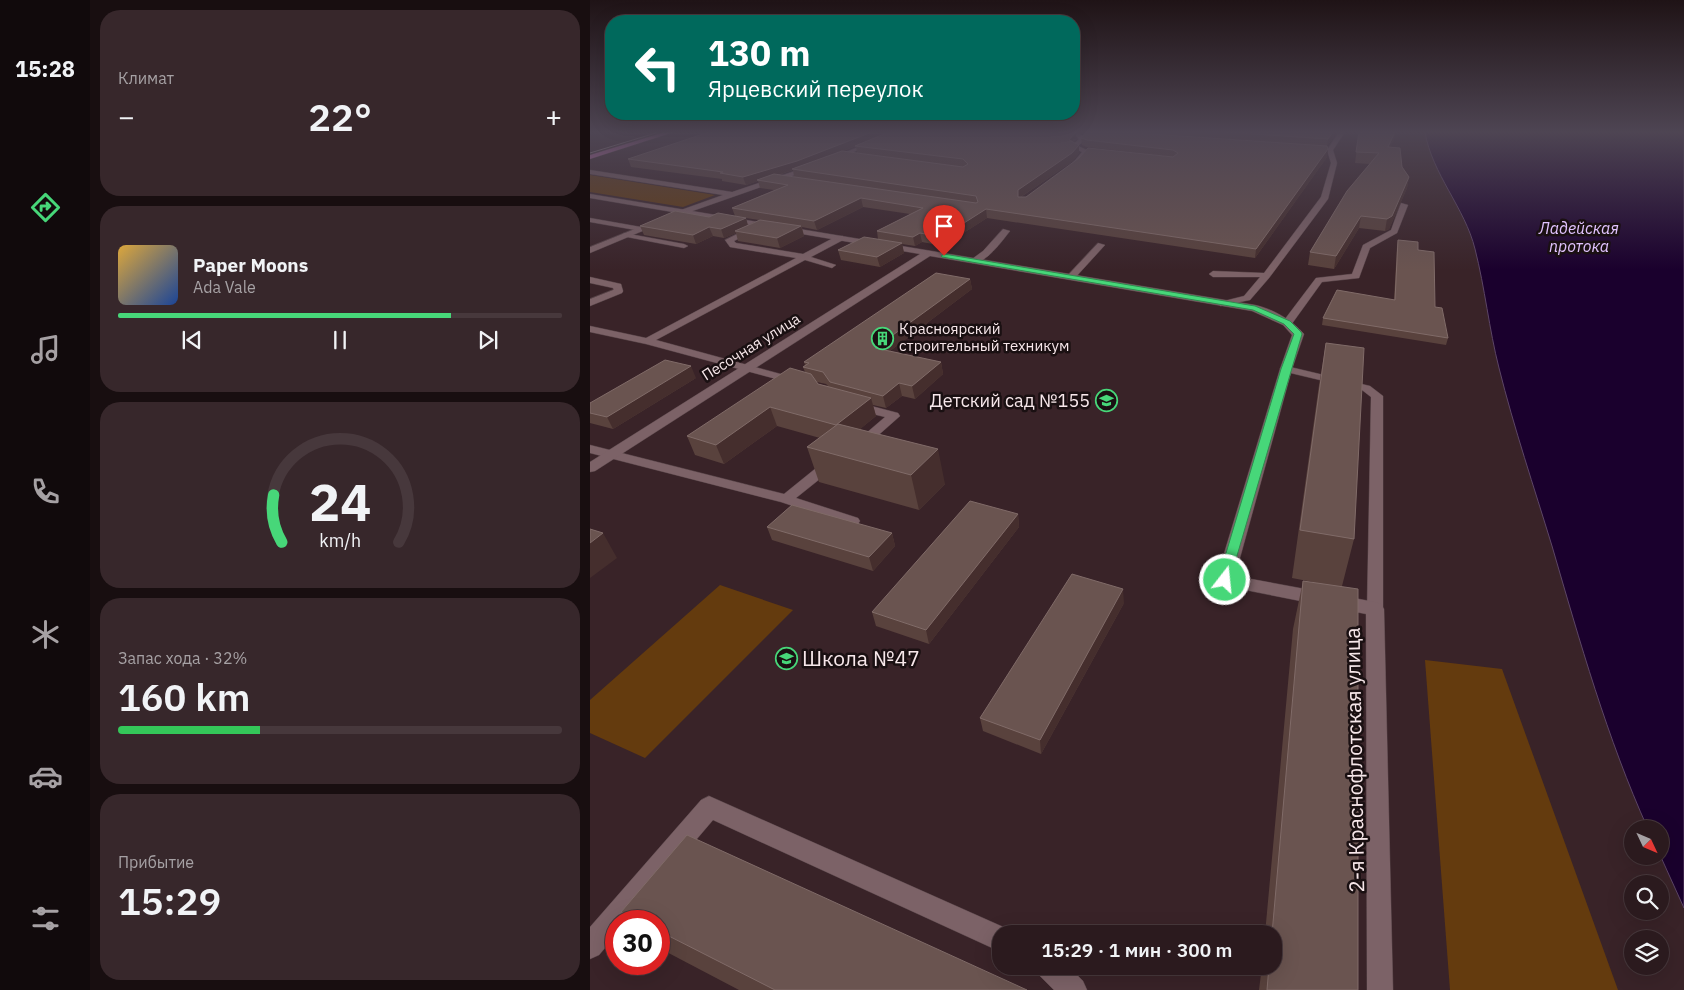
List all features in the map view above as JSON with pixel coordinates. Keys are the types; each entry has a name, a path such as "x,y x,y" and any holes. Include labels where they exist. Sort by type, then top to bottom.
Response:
{"street":[{"path":"590,196 1255,308 1292,328"},
{"path":"590,250 684,212"},
{"name":"Песочная улица","path":"590,468 929,253"},
{"path":"590,303 618,291"},
{"name":"2-я Краснофлотская улица","path":"1292,328 1286,369 1225,580 1375,609 1380,990"},
{"path":"590,946 709,807 992,935"},
{"path":"1058,975 1074,990"}],"lane":[{"path":"630,178 732,194"},
{"path":"684,212 774,178"},
{"path":"776,178 794,181"},
{"path":"1223,304 1248,298 1324,198 1330,178"},
{"path":"1292,328 1319,280 1356,276 1366,247 1394,231 1404,205"},
{"path":"590,220 642,229"},
{"path":"761,225 729,240 733,245 803,257 832,265"},
{"path":"975,261 986,253 1006,231"},
{"path":"628,235 684,246"},
{"path":"647,341 840,238"},
{"path":"1071,278 1101,245"},
{"path":"1213,274 1256,274 1266,276"},
{"path":"590,280 618,286 618,291"},
{"path":"590,328 647,341 804,383"},
{"path":"1286,369 1366,388 1377,396 1375,609"},
{"path":"786,499 894,416 847,403"},
{"path":"590,449 786,499 853,521"}],"shaded area":[{"path":"590,178 610,178 715,195 683,207 590,192"},
{"path":"720,585 793,610 645,758 590,733 590,700"},
{"path":"1425,660 1502,669 1618,990 1450,990"}],"water":[{"name":"Ладейская протока","path":"1442,178 1684,178 1684,908 1665,865 1669,865 1669,820 1644,820 1633,795 1595,689 1505,390 1482,279 1470,234"}],"building":[{"path":"762,178 803,178 976,203 978,202 976,196 855,178 1035,178 1018,190 1018,197 1026,197 1052,178 1307,178 1256,249 986,209 942,237 920,233 913,237 877,231 923,208 861,198 814,221 732,208 788,185 757,180"},
{"path":"1358,178 1408,178 1392,216 1387,219 1361,216 1336,256 1310,252 1347,191"},
{"path":"675,211 709,217 718,213 746,218 721,229 709,227 693,235 640,226"},
{"path":"760,220 801,226 777,238 735,231"},
{"path":"864,237 902,243 877,257 838,250"},
{"path":"1398,240 1418,242 1418,250 1434,252 1435,307 1442,308 1448,338 1323,318 1337,290 1395,300"},
{"name":"Красноярский строительный техникум","path":"936,273 970,279 875,348 941,362 912,386 899,383 883,396 830,382 823,372 803,367 809,363 804,362"},
{"path":"1326,343 1364,348 1354,539 1300,530"},
{"path":"665,360 691,366 607,417 590,413 590,403"},
{"path":"790,368 811,374 818,384 871,398 836,425 770,407 716,445 687,436"},
{"path":"838,424 938,449 911,475 807,447"},
{"path":"970,501 1018,514 926,630 872,612"},
{"path":"792,505 892,533 869,557 767,527"},
{"path":"590,529 603,533 590,543"},
{"path":"1072,574 1123,589 1040,740 980,718"},
{"path":"1303,581 1358,589 1358,990 1267,990 1268,975 1282,975 1282,925 1273,925"},
{"path":"687,835 1027,990 775,990 670,937 670,910 623,910"}],"place":[{"name":"Красноярский строительный техникум","path":"883,338"},
{"name":"Детский сад №155","path":"1106,401"},
{"name":"Школа №47","path":"786,659"}],"route":[{"path":"944,256 1255,308 1287,323 1298,334 1286,369 1225,580"}]}
